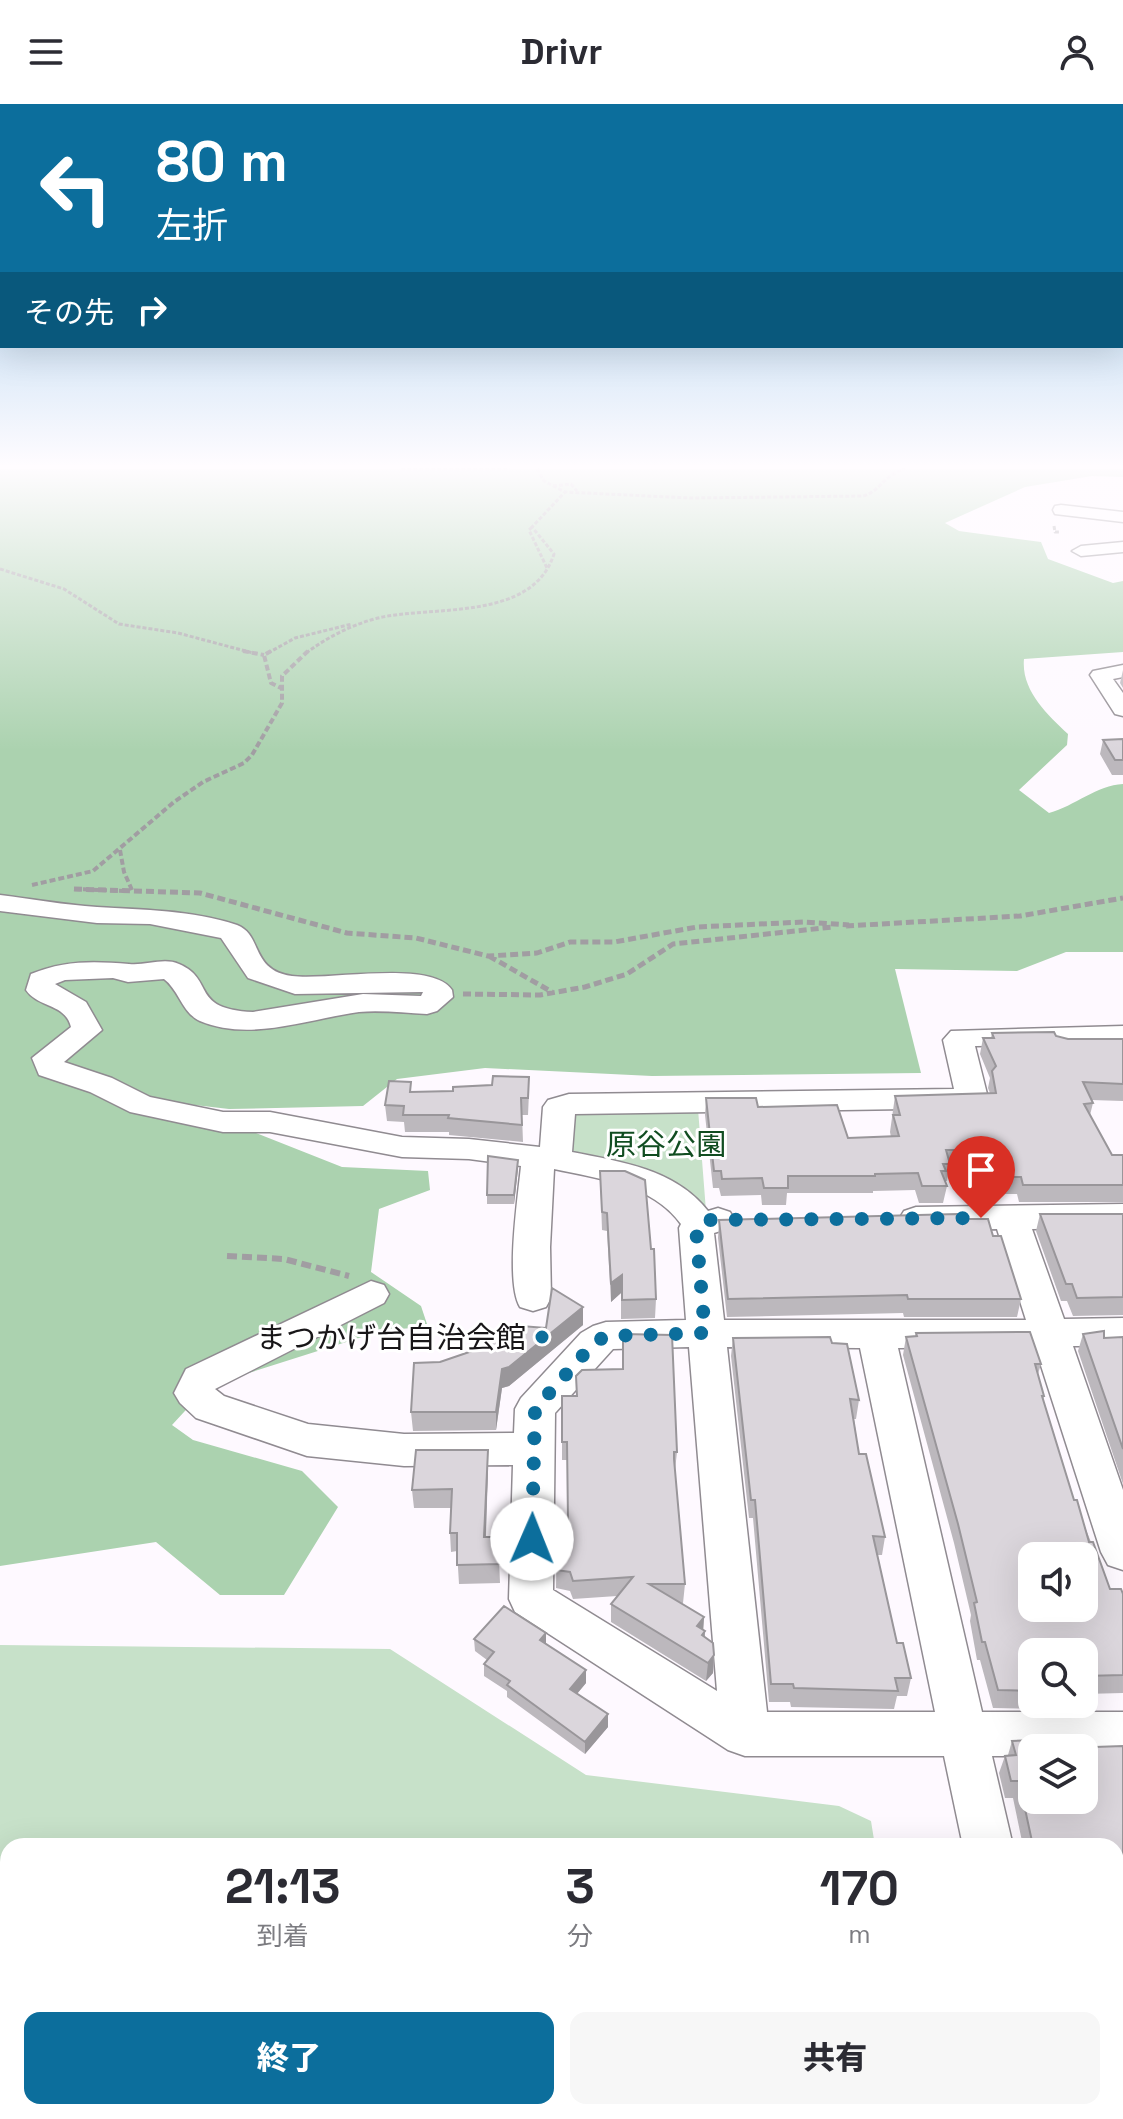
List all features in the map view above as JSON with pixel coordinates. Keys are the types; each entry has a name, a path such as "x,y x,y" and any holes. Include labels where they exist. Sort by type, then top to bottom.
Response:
{"street":[{"path":"1123,671 1100,675 1123,709"},
{"path":"0,903 97,915 150,916 230,932 240,940 249,963 257,970 276,981 295,985 420,983 432,985 438,993 434,1002 427,1005 363,1003 253,1021 209,1014 199,1007 182,979 170,970 60,972 41,980 40,990 76,1005 85,1018 87,1030 47,1058 50,1068 101,1085 141,1105 223,1122 270,1122 402,1147 469,1149 547,1158 625,1174 659,1186 683,1202 700,1224"},
{"path":"533,1298 547,1158 559,1107 569,1104 966,1099 972,1098 958,1040 962,1037 1123,1035"},
{"path":"884,1219 1123,1216"},
{"path":"1011,1218 1123,1552"},
{"path":"745,1734 696,1228 710,1220 758,1220"},
{"path":"371,1294 200,1379 194,1393 210,1407 307,1440 404,1450 534,1449"},
{"path":"1123,1332 606,1336 594,1343 535,1409 531,1599 745,1734 1123,1734"},
{"path":"876,1335 986,1838"}],"path":[{"path":"544,563 547,569"},
{"path":"0,569 64,589 119,624 178,633 264,655 295,638 390,613 502,602 537,583 550,563"},
{"path":"26,886 93,871 174,802 203,782 244,763 252,755 282,703 282,676 308,650 362,621"},
{"path":"264,655 271,683 282,689"},
{"path":"120,850 132,890"},
{"path":"69,890 200,893 347,933 416,938 488,956 552,992"},
{"path":"438,993 508,996 552,992 627,974 673,944 919,919 1026,917 1084,909 1123,898"},
{"path":"488,956 537,953 570,942 614,942 697,927 803,922 849,925"},
{"path":"227,1256 284,1259 328,1269 369,1281 371,1294"}],"green space":[{"path":"0,563 1059,563 1113,583 1123,581 1123,652 1024,659 1031,691 1044,710 1068,734 1067,745 1019,790 1049,813 1104,788 1123,784 1123,952 1066,952 1017,971 895,969 921,1073 652,1076 485,1068 397,1079 363,1106 229,1109 143,1099 129,1109 256,1133 342,1167 428,1171 430,1190 379,1209 371,1272 421,1306 428,1327 384,1330 208,1386 172,1425 193,1440 302,1471 338,1507 284,1595 220,1595 156,1542 0,1566"},
{"name":"原谷公園","path":"698,1109 706,1211 576,1158 570,1151 571,1116 577,1111"},
{"path":"0,1645 390,1649 586,1775 839,1806 871,1821 874,1838 0,1838"}],"building":[{"path":"1123,739 1123,760 1115,760 1103,740"},
{"path":"1054,1032 1056,1036 1068,1039 1123,1039 1123,1084 1083,1082 1093,1103 1084,1104 1112,1155 1123,1155 1123,1185 1023,1185 1021,1177 1002,1177 993,1150 946,1150 950,1164 943,1164 946,1171 941,1171 947,1186 922,1186 918,1173 788,1176 788,1188 764,1188 762,1178 722,1179 721,1171 714,1171 706,1098 756,1098 758,1107 837,1105 848,1138 899,1136 893,1115 900,1115 895,1096 996,1093 992,1071 996,1066 983,1038 994,1038 992,1033"},
{"path":"493,1076 529,1077 528,1098 521,1098 522,1125 448,1118 449,1115 403,1115 404,1106 385,1105 389,1081 411,1082 410,1092 453,1091 453,1087 492,1085"},
{"path":"488,1156 518,1160 514,1195 487,1195"},
{"path":"600,1171 625,1171 645,1180 651,1249 654,1249 656,1299 622,1300 622,1275 611,1283 607,1213 602,1212"},
{"path":"957,1214 959,1219 988,1219 993,1236 1001,1236 1021,1299 908,1299 907,1295 728,1299 719,1220"},
{"path":"1040,1214 1123,1214 1123,1297 1077,1298 1072,1284 1066,1284"},
{"path":"552,1288 583,1307 509,1367 502,1369 496,1412 411,1412 414,1363 440,1362 478,1349 508,1325 546,1328"},
{"path":"1104,1331 1104,1338 1123,1337 1123,1449 1083,1334"},
{"path":"1030,1332 1041,1364 1035,1364 1042,1396 1089,1542 1018,1542 1018,1622 1098,1622 1098,1556 1110,1589 1121,1589 1123,1594 1123,1675 1098,1676 1098,1638 1018,1638 1018,1691 998,1690 985,1642 982,1642 974,1603 977,1602 958,1524 906,1337 917,1336 916,1333"},
{"path":"623,1334 672,1335 677,1452 674,1452 674,1459 685,1584 649,1584 704,1617 697,1626 705,1631 702,1635 713,1643 714,1655 708,1663 611,1604 633,1577 573,1581 570,1572 556,1570 557,1521 568,1521 567,1442 562,1442 562,1396 577,1396 576,1376 582,1370 623,1369"},
{"path":"830,1337 832,1343 847,1344 859,1400 850,1399 859,1454 866,1454 885,1537 873,1536 897,1643 903,1643 911,1678 895,1678 898,1691 794,1688 793,1684 771,1684 755,1500 751,1500 733,1338"},
{"path":"416,1450 488,1450 484,1537 498,1537 500,1564 457,1565 457,1533 450,1533 452,1489 412,1490"},
{"path":"504,1606 546,1633 540,1640 586,1670 570,1689 608,1714 585,1742 507,1685 510,1681 484,1664 494,1652 474,1639"},
{"path":"1012,1741 1018,1741 1018,1781 1011,1781 1005,1756 1016,1755"},
{"path":"1123,1746 1123,1838 1031,1838 1026,1814 1098,1814 1098,1747"}],"place":[{"name":"まつかげ台自治会館","path":"542,1337"}],"route":[{"path":"532,1539 535,1409 594,1343 606,1336 705,1333 696,1228 700,1224 710,1220 981,1218"}]}
